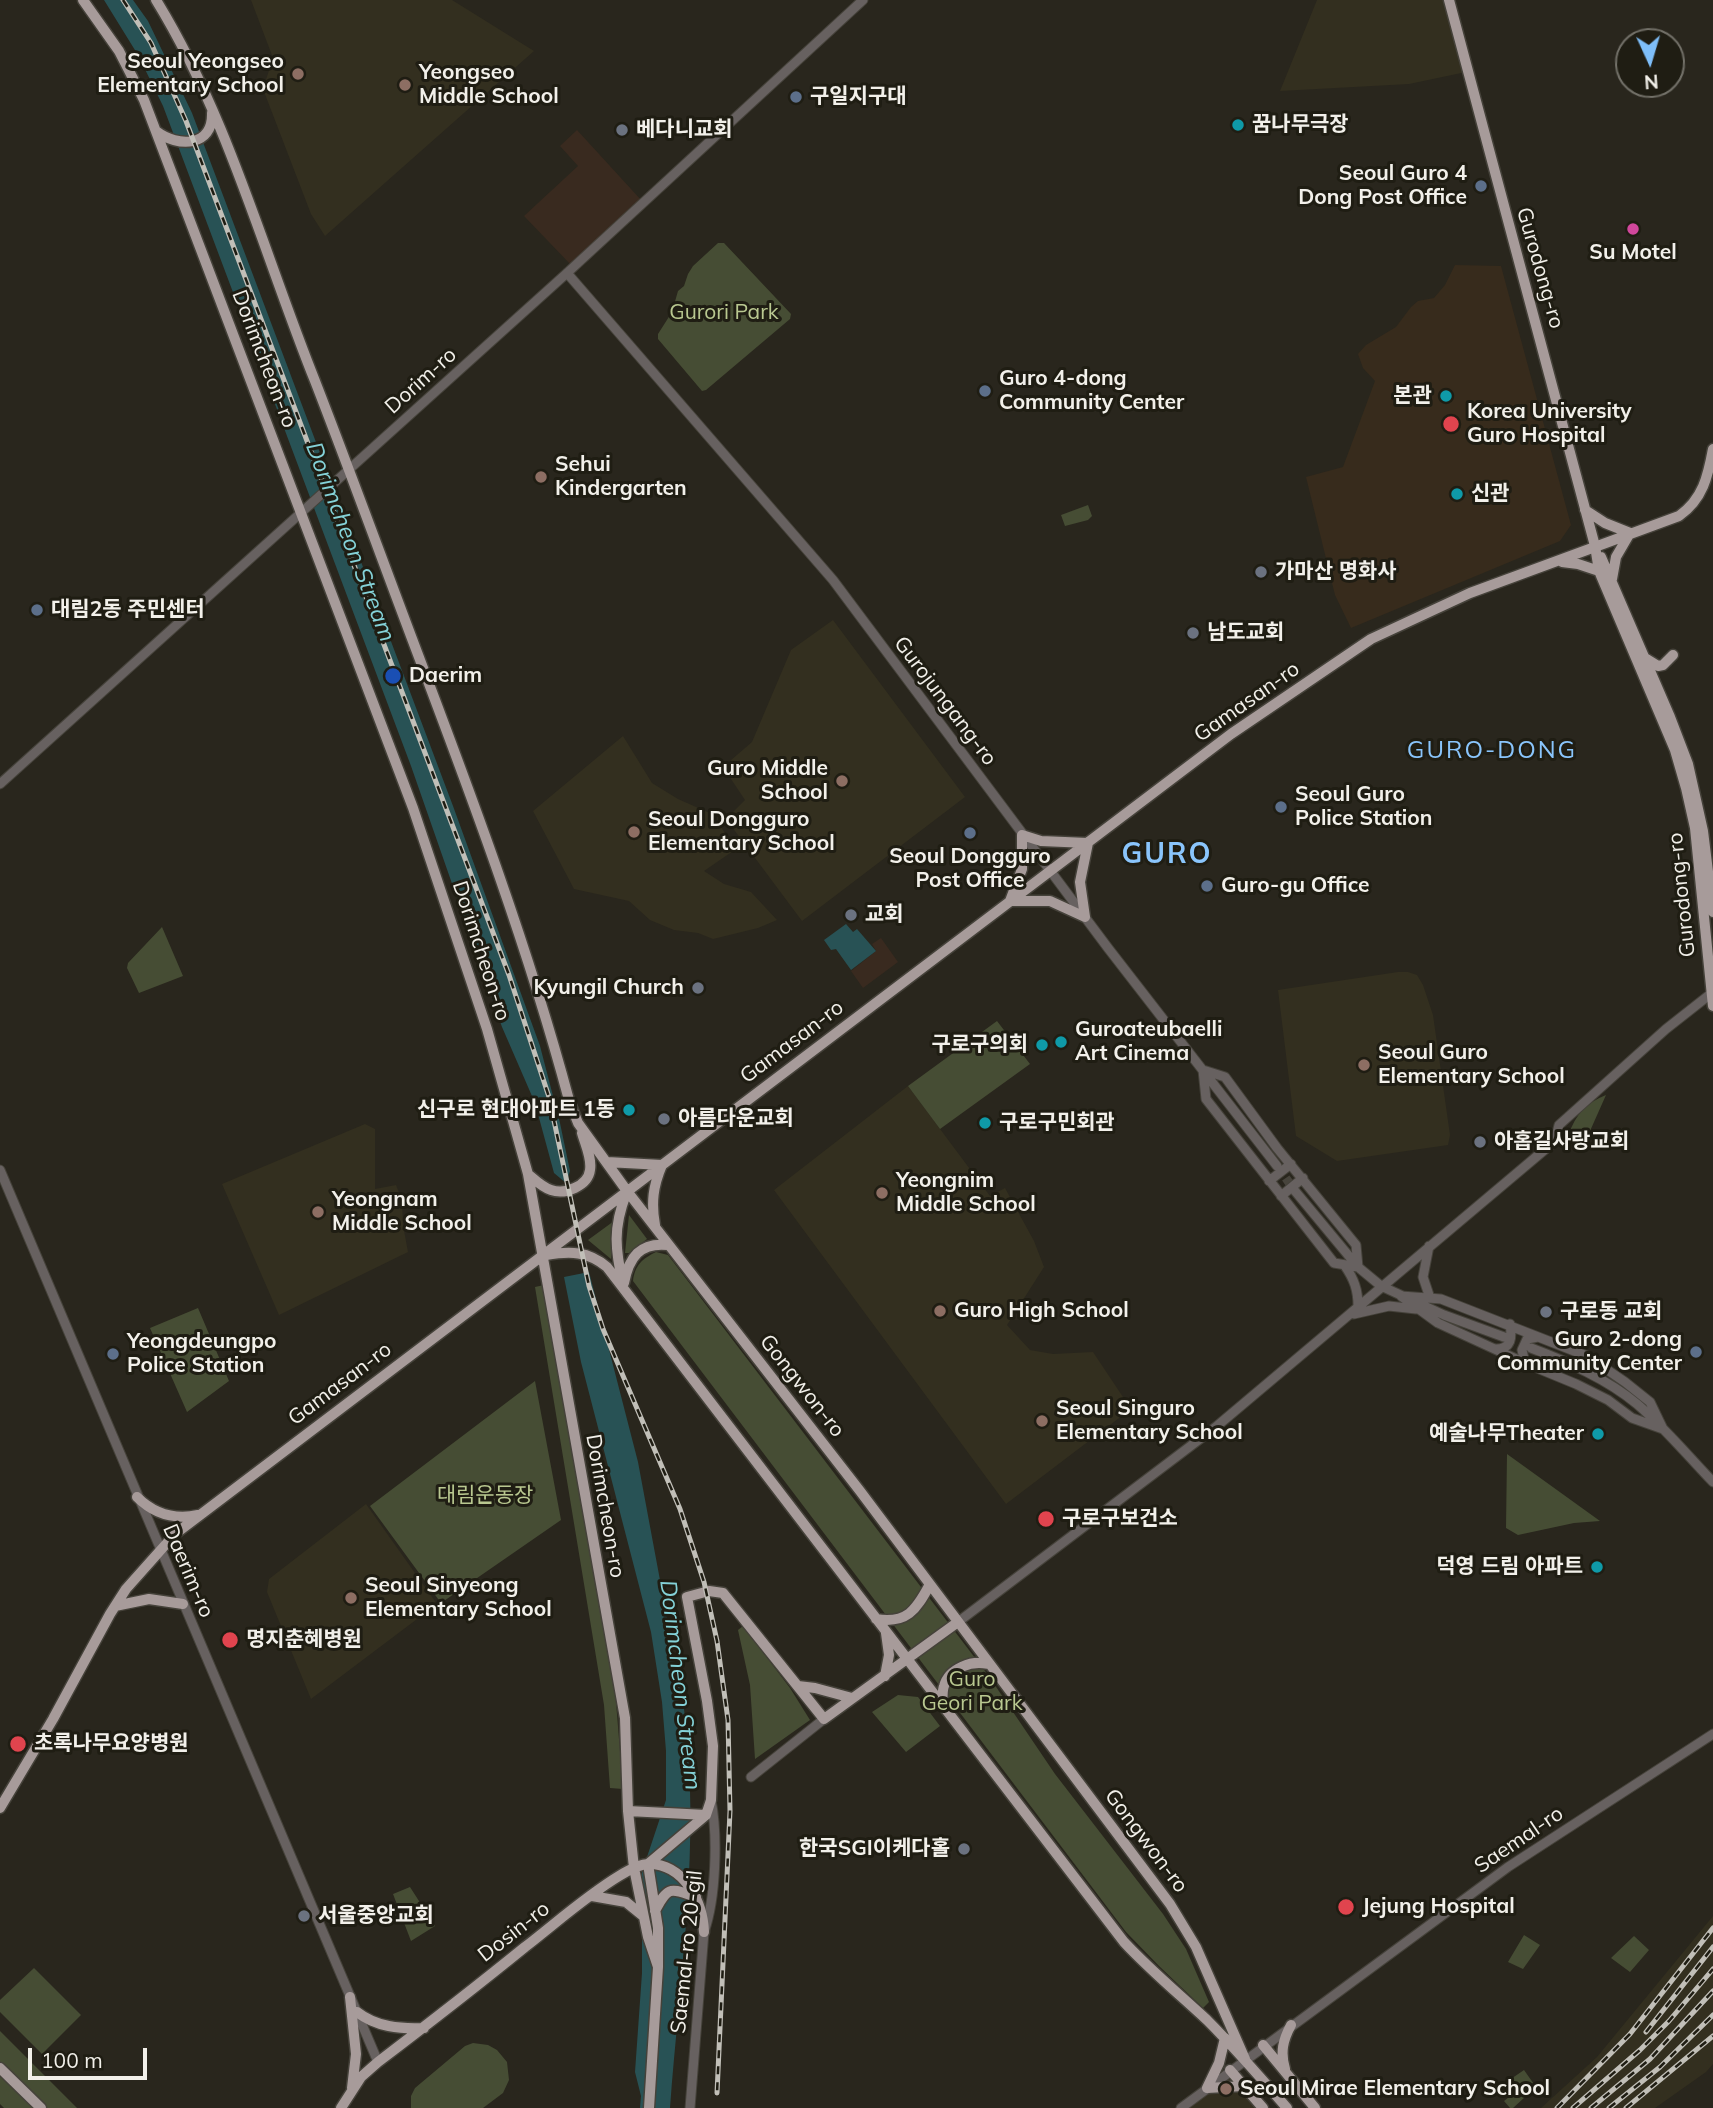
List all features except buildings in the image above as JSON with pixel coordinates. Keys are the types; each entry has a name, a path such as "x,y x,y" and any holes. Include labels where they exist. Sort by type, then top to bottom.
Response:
{"main road":[{"name":"Dorimcheon-ro","path":"83,0 119,51 159,133 305,509 417,820 488,1029 528,1174 625,1718 628,1811 634,1868 658,1967"},
{"name":"Dorimcheon-ro","path":"156,0 170,23 212,115 347,471 526,950 578,1123 627,1191"},
{"name":"Gurodong-ro","path":"1448,0 1595,546 1599,571 1675,750 1686,788 1695,828 1713,1006"},
{"path":"159,133 179,143 192,141 204,136 212,115"},
{"name":"Gamasan-ro","path":"0,1808 115,1606 126,1589 175,1534 1231,734 1371,639 1471,593 1679,516 1702,493 1713,449"},
{"path":"1585,510 1605,523 1635,531 1616,557 1612,580"},
{"name":"Gurodong-ro","path":"1595,546 1646,658 1695,790 1713,912"},
{"path":"1559,561 1599,571"},
{"path":"1646,658 1658,666 1663,665 1673,655"},
{"path":"1023,835 1041,841 1088,843 1080,882 1085,917 1050,901 1010,901 1022,869 1023,835"},
{"path":"528,1174 542,1186 556,1191 582,1184 589,1177 590,1161 578,1123"},
{"path":"607,1163 662,1165 652,1198 656,1228"},
{"path":"623,1286 616,1252 616,1229 627,1191"},
{"name":"Gongwon-ro","path":"627,1191 860,1491 1170,1904 1196,1947 1245,2059"},
{"path":"623,1286 629,1264 639,1251 656,1244 668,1245"},
{"name":"Gongwon-ro","path":"541,1256 575,1252 596,1258 623,1286 1124,1942 1151,1971 1225,2038 1287,2108"},
{"path":"137,1497 146,1506 165,1514 186,1518 201,1514"},
{"path":"876,1619 894,1620 910,1613 919,1604 929,1586"},
{"path":"648,1864 706,1815 711,1800 713,1746 700,1658 687,1597 709,1591 723,1592 824,1718 958,1622"},
{"path":"115,1606 149,1599 183,1604"},
{"path":"884,1677 889,1655 885,1630"},
{"path":"942,1703 944,1685 954,1672 970,1664 988,1664"},
{"path":"798,1686 852,1698"},
{"path":"628,1811 706,1815"},
{"name":"Dorimcheon-ro","path":"648,1864 658,1928 649,2108"},
{"path":"648,1864 660,1866 678,1875 698,1901 704,1932"},
{"name":"Dosin-ro","path":"341,2108 352,2089 378,2062 618,1876 648,1864"},
{"path":"655,1911 663,1896 670,1891 679,1890 698,1901"},
{"path":"592,1896 619,1900 634,1906 644,1917"},
{"path":"350,1997 356,2054 352,2089"},
{"path":"357,2012 366,2019 387,2026 424,2028"},
{"path":"1287,2075 1282,2051 1283,2038 1291,2025"},
{"path":"1225,2038 1219,2063 1207,2088 1244,2086"},
{"path":"1264,2045 1315,2108"},
{"path":"0,2068 41,2108"},
{"path":"1230,2070 1263,2108"}],"street":[{"name":"Dorim-ro","path":"0,784 567,273 863,0"},
{"name":"Gurojungang-ro","path":"567,273 833,580 1050,872 1277,1166"},
{"path":"958,1622 1217,1426 1555,1141 1559,1125 1666,1029 1712,992"},
{"path":"1203,1070 1225,1077 1356,1245 1358,1267 1334,1263 1269,1181 1206,1099 1203,1070"},
{"path":"1269,1181 1291,1164"},
{"name":"Daerim-ro","path":"0,1170 378,2062"},
{"path":"1281,1196 1303,1178"},
{"path":"1296,1191 1358,1267 1381,1286 1504,1337"},
{"path":"1429,1246 1423,1277 1430,1298"},
{"path":"1345,1266 1358,1293 1358,1306"},
{"path":"1401,1296 1441,1299 1587,1356 1650,1402 1663,1429"},
{"path":"1401,1296 1438,1323 1576,1384 1608,1400 1632,1418 1663,1429"},
{"path":"1346,1317 1360,1311 1389,1306 1419,1310"},
{"path":"1496,1349 1509,1345 1512,1336 1510,1324"},
{"path":"1525,1363 1522,1350 1527,1339 1540,1337"},
{"path":"1531,1348 1561,1359 1636,1403 1713,1482"},
{"path":"751,1777 824,1718"},
{"name":"Saemal-ro","path":"1181,2108 1508,1867 1713,1734"},
{"name":"Saemal-ro 20-gil","path":"690,2108 704,1932 710,1915 716,1823 711,1800"}],"shaded area":[{"name":"Yeongseo Middle School","path":"251,0 452,0 534,51 325,236 311,214 263,89 273,58"},
{"path":"1317,0 1447,0 1466,72 1409,84 1280,91"},
{"path":"577,130 642,201 572,266 524,216 578,166 560,146"},
{"name":"Korea University Guro Hospital","path":"1455,265 1501,266 1571,525 1560,541 1351,628 1335,595 1306,477 1343,467 1375,381 1363,368 1358,354 1366,345 1396,327 1418,301 1434,298 1445,285"},
{"name":"Guro Middle School","path":"833,620 965,797 802,921 726,819 745,800 723,767 752,742 791,650"},
{"name":"Seoul Dongguro Elementary School","path":"623,736 652,783 678,799 712,814 736,849 704,871 724,884 751,892 777,920 758,928 713,939 698,933 674,930 650,920 629,901 574,889 533,811"},
{"path":"881,938 898,962 863,988 851,971 876,951 872,944"},
{"name":"Seoul Guro Elementary School","path":"1398,972 1417,975 1433,1015 1450,1135 1448,1145 1337,1161 1296,1136 1278,990"},
{"path":"908,1086 990,1196 1005,1188 1034,1241 1044,1267 1007,1325 1030,1350 1053,1354 1093,1352 1131,1409 1006,1504 774,1190"},
{"name":"Yeongnam Middle School","path":"365,1124 375,1129 375,1189 396,1185 402,1200 408,1252 279,1315 222,1184"},
{"name":"Seoul Sinyeong Elementary School","path":"366,1504 437,1604 311,1699 267,1592 269,1579"},
{"path":"1713,1916 1713,2064 1706,2072 1655,2108 1541,2108 1597,2057"},
{"name":"Seoul Mirae Elementary School","path":"1230,2070 1263,2108 1181,2108"}],"green space":[{"name":"Gurori Park","path":"718,243 724,243 791,314 790,319 702,391 658,339 658,334 672,312 678,291 684,286 693,266"},
{"path":"1088,505 1092,516 1088,520 1065,526 1061,515"},
{"path":"162,927 183,976 139,993 127,968 128,963"},
{"path":"997,1021 1030,1064 940,1129 908,1086"},
{"path":"1606,1095 1586,1140 1569,1134 1583,1110"},
{"path":"629,1215 647,1239 629,1253 625,1253"},
{"path":"614,1221 611,1259 588,1240"},
{"name":"Guro Geori Park","path":"656,1252 668,1255 988,1675 1055,1774 1163,1914 1186,1949 1209,2002 1203,2008 1126,1932 633,1281 640,1263"},
{"path":"544,1285 615,1689 623,1789 610,1788 604,1705 535,1287"},
{"path":"198,1308 229,1381 187,1412 150,1328"},
{"name":"대림운동장","path":"535,1381 561,1520 441,1603 370,1506"},
{"path":"1507,1454 1600,1521 1574,1523 1518,1535 1506,1528"},
{"path":"743,1626 790,1688 810,1720 755,1759 750,1685 738,1630"},
{"path":"898,1695 918,1697 940,1726 906,1752 872,1712"},
{"path":"410,1887 435,1926 411,1941 393,1894"},
{"path":"1524,1935 1540,1945 1523,1969 1508,1962"},
{"path":"1634,1936 1649,1950 1630,1972 1611,1958"},
{"path":"34,1968 81,2015 42,2054 0,2012 0,2000"},
{"path":"0,2031 77,2108 4,2108 0,2104"},
{"path":"473,2043 488,2045 497,2050 507,2062 509,2080 503,2093 483,2108 411,2108 411,2096 415,2088 465,2046"},
{"path":"1524,2070 1536,2087 1510,2108 1504,2101 1513,2094 1505,2083"}],"water":[{"name":"Dorimcheon Stream","path":"104,0 133,0 148,21 192,113 453,806 540,1046 570,1171 566,1183 554,1173 535,1103 502,1027 411,766 163,106 138,55"},
{"path":"846,924 853,932 857,929 876,951 851,970 836,949 831,950 824,940"},
{"name":"Dorimcheon Stream","path":"589,1272 638,1462 684,1709 689,1759 690,1858 670,2108 640,2108 641,2096 635,2072 642,1973 642,1872 666,1800 666,1751 662,1702 651,1632 581,1362 564,1277"}],"tunnel":[{"path":"1278,1167 1295,1191"}],"railway":[{"path":"123,0 151,43 186,121 509,975 549,1097 589,1286 603,1329 680,1509 704,1582 717,1641 728,1720 730,1811 717,2093"},
{"path":"1557,2108 1630,2034 1713,1928"},
{"path":"1646,2032 1713,1947"},
{"path":"1573,2108 1640,2050 1669,2021 1713,1969"},
{"path":"1591,2108 1650,2059 1713,1991"},
{"path":"1609,2108 1660,2067 1713,2015"},
{"path":"1626,2108 1713,2036"}],"place":[{"name":"Seoul Yeongseo Elementary School","path":"298,74"},
{"name":"Yeongseo Middle School","path":"405,85"},
{"name":"구일지구대","path":"796,97"},
{"name":"꿈나무극장","path":"1238,125"},
{"name":"베다니교회","path":"622,130"},
{"name":"Seoul Guro 4 Dong Post Office","path":"1481,186"},
{"name":"Su Motel","path":"1633,229"},
{"name":"Guro 4-dong Community Center","path":"985,391"},
{"name":"본관","path":"1446,396"},
{"name":"Korea University Guro Hospital","path":"1451,424"},
{"name":"Sehui Kindergarten","path":"541,477"},
{"name":"신관","path":"1457,494"},
{"name":"가마산 명화사","path":"1261,572"},
{"name":"대림2동 주민센터","path":"37,610"},
{"name":"남도교회","path":"1193,633"},
{"name":"Daerim","path":"393,676"},
{"name":"Guro Middle School","path":"842,781"},
{"name":"Seoul Guro Police Station","path":"1281,807"},
{"name":"Seoul Dongguro Elementary School","path":"634,832"},
{"name":"Seoul Dongguro Post Office","path":"970,833"},
{"name":"Guro-gu Office","path":"1207,886"},
{"name":"교회","path":"851,915"},
{"name":"Kyungil Church","path":"698,988"},
{"name":"Guroateubaelli Art Cinema","path":"1061,1042"},
{"name":"구로구의회","path":"1042,1045"},
{"name":"Seoul Guro Elementary School","path":"1364,1065"},
{"name":"신구로 현대아파트 1동","path":"629,1110"},
{"name":"아름다운교회","path":"664,1119"},
{"name":"구로구민회관","path":"985,1123"},
{"name":"아홉길사랑교회","path":"1480,1142"},
{"name":"Yeongnim Middle School","path":"882,1193"},
{"name":"Yeongnam Middle School","path":"318,1212"},
{"name":"Guro High School","path":"940,1311"},
{"name":"구로동 교회","path":"1546,1312"},
{"name":"Guro 2-dong Community Center","path":"1696,1352"},
{"name":"Yeongdeungpo Police Station","path":"113,1354"},
{"name":"Seoul Singuro Elementary School","path":"1042,1421"},
{"name":"예술나무Theater","path":"1598,1434"},
{"name":"구로구보건소","path":"1046,1519"},
{"name":"덕영 드림 아파트","path":"1597,1567"},
{"name":"Seoul Sinyeong Elementary School","path":"351,1598"},
{"name":"명지춘혜병원","path":"230,1640"},
{"name":"초록나무요양병원","path":"18,1744"},
{"name":"한국SGI이케다홀","path":"964,1849"},
{"name":"Jejung Hospital","path":"1346,1907"},
{"name":"서울중앙교회","path":"304,1916"},
{"name":"Seoul Mirae Elementary School","path":"1226,2089"}],"district":[{"name":"GURO-DONG","path":"1492,751"},
{"name":"GURO","path":"1167,855"}]}
